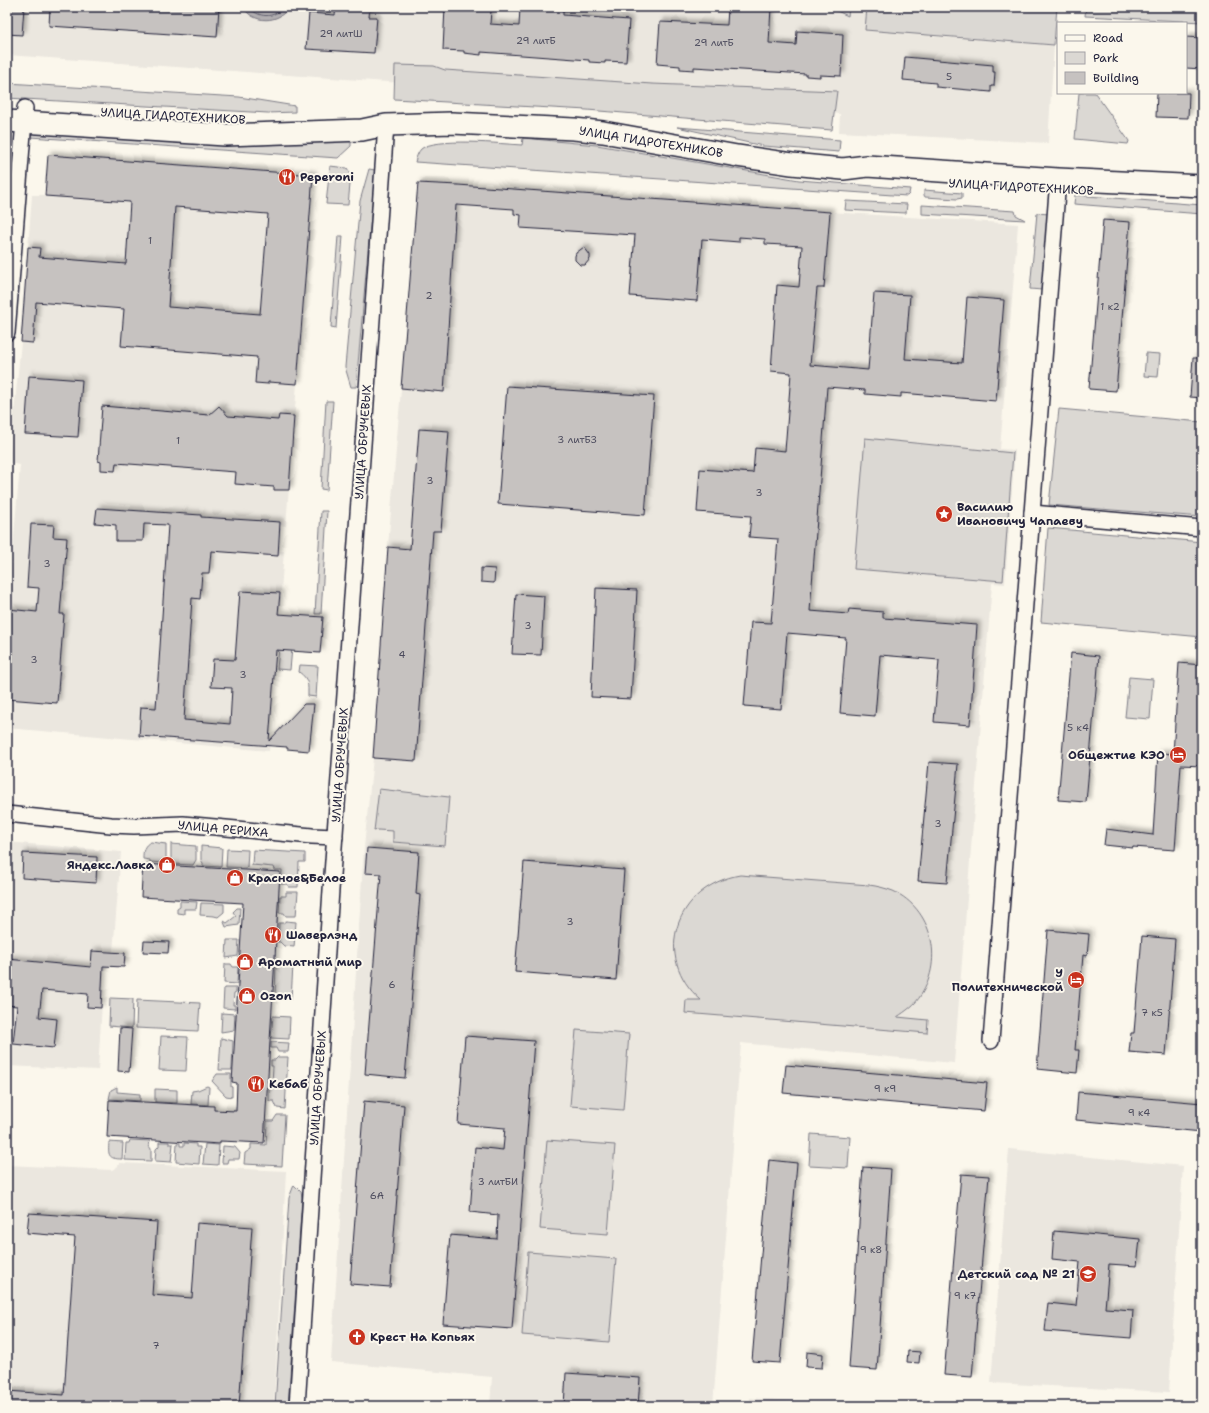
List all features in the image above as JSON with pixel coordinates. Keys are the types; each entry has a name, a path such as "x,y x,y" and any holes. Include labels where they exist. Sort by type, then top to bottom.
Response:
{"street":[{"name":"УЛИЦА ГИДРОТЕХНИКОВ","path":"16,115 224,121 362,117 386,124 452,123 581,129 776,162 843,169 868,166 1202,196"},
{"path":"7,334 16,115"},
{"name":"УЛИЦА ОБРУЧЕВЫХ","path":"297,1406 335,837 386,124"},
{"name":"УЛИЦА ГИДРОТЕХНИКОВ","path":"1058,184 1202,186"},
{"path":"991,1041 1058,184"},
{"path":"1032,513 1202,528"},
{"name":"УЛИЦА РЕРИХА","path":"7,814 111,825 134,826 183,824 335,837"}],"shaded area":[{"path":"7,7 931,7 929,36 1054,45 1048,143 839,132 840,114 7,55"},
{"path":"48,155 313,175 286,526 280,525 278,551 284,551 269,751 7,728 7,620 20,465 9,463 21,342 32,195 45,195"},
{"path":"418,183 1018,224 1000,449 1015,450 1005,584 992,583 954,1063 741,1043 713,1406 490,1406 492,1377 331,1362 364,847 373,758 388,547"},
{"path":"7,842 121,852 113,952 126,953 125,967 109,967 104,970 98,1070 7,1066"},
{"name":"Детский сад № 21","path":"1009,1149 1183,1166 1169,1392 991,1383"},
{"path":"120,1163 286,1171 274,1406 7,1406 7,1165 112,1170"},
{"path":"750,1398 871,1406 749,1406"}],"green space":[{"path":"828,7 849,7 848,16"},
{"path":"867,7 1057,7 1054,45 865,30"},
{"path":"1086,7 1202,7 1202,22 1085,16"},
{"path":"395,65 434,66 445,70 652,84 837,91 832,130 587,110 394,99"},
{"path":"7,83 239,97 295,106 295,112 268,113 7,98"},
{"path":"1079,94 1096,94 1129,141 1128,144 1075,139"},
{"path":"677,127 840,140 839,152 763,146"},
{"path":"30,130 262,145 325,138 351,137 351,146 338,158 30,137"},
{"path":"523,138 597,145 799,180 910,189 907,196 415,162 420,150 428,145 470,142 522,145"},
{"path":"330,166 347,168 351,174 348,205 326,204"},
{"path":"369,169 375,170 356,387 351,387 345,367 360,201"},
{"path":"924,190 962,193 962,198 925,197"},
{"path":"1075,195 1202,205 1202,214 1074,204"},
{"path":"846,201 907,204 906,213 845,210"},
{"path":"922,205 1015,211 1016,215 1025,220 922,214"},
{"path":"1037,213 1049,214 1042,290 1030,289"},
{"path":"338,236 343,236 336,328 331,327"},
{"path":"1146,353 1160,354 1158,377 1144,376"},
{"path":"326,401 333,401 327,490 321,489"},
{"path":"1059,409 1202,422 1202,517 1049,505"},
{"path":"865,438 1013,453 1003,581 854,569"},
{"path":"321,511 327,511 321,614 315,614"},
{"path":"1048,528 1202,542 1202,637 1041,622"},
{"path":"281,625 294,626 290,670 277,669"},
{"path":"300,665 318,666 316,697 308,696 308,685 305,677 299,672"},
{"path":"1129,677 1153,679 1150,719 1125,717"},
{"path":"379,789 449,797 445,846 393,842 393,831 374,831"},
{"path":"151,842 166,844 166,859 163,863 150,862 150,860 143,859 143,851 146,845"},
{"path":"171,844 196,846 196,860 193,865 173,864 171,859"},
{"path":"201,846 222,848 221,867 203,866 201,860"},
{"path":"227,849 248,850 247,868 226,867"},
{"path":"253,850 305,853 305,862 299,862 298,887 289,887 287,884 281,884 282,870 274,870 273,867 252,865"},
{"path":"740,875 872,885 893,891 906,899 917,910 925,922 933,951 932,966 928,981 919,999 910,1008 897,1017 928,1020 927,1033 685,1013 686,1000 701,1000 686,983 677,964 674,944 678,926 686,908 700,893 718,882"},
{"path":"286,892 298,892 296,916 286,916 284,913 279,913 280,896 286,896"},
{"path":"180,901 197,902 196,909 184,909 184,914 177,913 177,909 180,907"},
{"path":"201,903 224,904 224,912 218,917 200,915"},
{"path":"237,908 240,908 239,925 226,927 224,921 227,923 236,916 233,912"},
{"path":"286,921 296,922 294,947 284,946 278,942 279,923"},
{"path":"227,940 239,940 238,956 226,958"},
{"path":"225,964 231,964 233,967 238,967 237,984 224,983"},
{"path":"276,964 293,965 291,999 281,999 278,996 275,996"},
{"path":"224,988 236,988 233,1005 235,1005 235,1009 223,1008"},
{"path":"110,998 133,999 132,1028 109,1026"},
{"path":"137,1000 200,1003 198,1031 136,1028"},
{"path":"222,1013 235,1014 234,1030 221,1032"},
{"path":"273,1016 290,1017 289,1039 271,1038"},
{"path":"576,1030 629,1034 623,1110 570,1106"},
{"path":"161,1036 188,1037 186,1071 159,1070"},
{"path":"221,1038 233,1041 232,1070 219,1070"},
{"path":"271,1042 289,1043 288,1052 278,1052 276,1048 271,1048"},
{"path":"278,1057 288,1057 285,1109 277,1108 274,1101 269,1101 269,1084 272,1083 273,1066 271,1066 271,1060 275,1060"},
{"path":"217,1074 231,1074 232,1097 226,1096 212,1081"},
{"path":"207,1086 209,1087 208,1105 191,1104 192,1091"},
{"path":"117,1087 117,1092 140,1094 140,1101 109,1099 111,1090"},
{"path":"155,1089 177,1090 177,1103 155,1102"},
{"path":"277,1115 285,1115 282,1166 244,1164 245,1153 251,1149 251,1144 266,1145 267,1121 273,1121"},
{"path":"811,1134 850,1137 848,1168 809,1166"},
{"path":"130,1140 150,1141 149,1146 151,1149 151,1161 125,1160 126,1143 129,1143"},
{"path":"547,1140 615,1145 608,1234 540,1229"},
{"path":"109,1142 123,1143 122,1159 111,1157 109,1153"},
{"path":"159,1142 169,1142 169,1144 173,1144 171,1162 155,1161 156,1149 159,1146"},
{"path":"177,1143 180,1143 180,1146 184,1146 184,1143 196,1144 196,1147 200,1147 199,1164 176,1162"},
{"path":"205,1144 219,1145 218,1165 203,1164"},
{"path":"223,1146 235,1147 240,1153 239,1159 228,1159 227,1163 222,1163"},
{"path":"294,1185 301,1192 302,1198 288,1406 275,1406 289,1198"},
{"path":"528,1252 616,1259 609,1342 522,1335"}],"water":[{"path":"243,7 289,7 285,13 279,17 266,20 253,17 247,13"}],"building":[{"path":"7,7 24,7 22,35 7,34"},
{"path":"50,7 219,7 217,37 49,26"},
{"path":"336,7 370,7 369,17 377,17 374,53 306,49 309,13 335,15"},
{"path":"445,7 491,10 490,24 519,26 520,7 563,7 563,15 629,20 626,62 589,62 589,60 481,52 481,55 464,53 464,51 443,50"},
{"path":"728,7 771,7 769,43 796,45 797,31 843,34 841,76 820,75 820,77 806,76 806,74 694,67 694,70 680,69 680,66 657,64 660,22 727,25"},
{"path":"1187,37 1202,38 1202,69 1187,68"},
{"path":"905,57 993,65 993,72 995,72 994,86 991,86 991,92 936,87 936,83 903,80"},
{"path":"1189,93 1188,118 1156,117 1157,94"},
{"path":"48,155 313,175 297,384 268,382 268,384 255,383 257,357 121,346 124,309 36,302 33,343 21,342 28,247 40,248 39,257 126,264 130,202 45,196","holes":["175,207 268,214 260,314 168,307"]},
{"path":"418,183 830,212 824,288 817,288 810,365 868,370 874,293 910,295 905,359 962,363 967,297 1004,300 996,401 901,393 901,397 865,394 865,390 827,387 810,611 848,614 849,609 883,612 883,618 977,625 970,725 934,722 939,660 880,655 875,716 840,713 846,638 787,633 781,709 744,706 751,622 771,623 778,539 749,537 751,516 697,512 700,469 753,473 755,448 785,451 791,373 771,371 777,285 799,287 802,246 765,244 765,239 739,237 739,242 702,239 697,301 630,296 635,235 520,228 521,215 514,214 514,209 456,205 444,392 401,388"},
{"path":"1103,220 1130,222 1116,391 1089,389"},
{"path":"584,247 590,255 590,259 585,265 580,265 575,260 575,256 576,253"},
{"path":"1193,358 1202,358 1202,398 1190,397"},
{"path":"29,376 82,380 78,437 25,434"},
{"path":"507,386 654,396 645,515 498,504"},
{"path":"102,406 209,415 219,406 228,416 278,420 279,415 294,416 289,490 274,490 274,487 235,484 236,472 116,463 115,471 101,470 101,462 98,461"},
{"path":"419,429 449,431 441,531 433,531 416,761 373,758 388,547 410,549"},
{"path":"97,508 280,522 278,556 211,551 209,573 202,573 200,599 192,598 184,720 230,724 232,688 211,687 213,659 235,660 240,591 280,593 278,614 323,617 320,653 276,650 269,741 304,704 314,704 309,751 287,749 287,747 139,736 141,707 156,708 168,525 144,524 143,541 116,541 116,525 95,523"},
{"path":"31,524 54,525 53,537 67,538 60,614 64,614 57,703 7,699 8,609 37,612 39,588 27,587"},
{"path":"481,568 495,569 494,583 481,582"},
{"path":"596,588 637,590 631,699 591,697"},
{"path":"516,594 544,596 541,655 512,654"},
{"path":"1071,653 1099,656 1086,802 1058,800"},
{"name":"Общежтие КЭО","path":"1179,663 1202,665 1202,702 1198,756 1202,758 1202,766 1181,765 1175,850 1104,845 1106,829 1153,835 1158,753 1173,754"},
{"path":"929,762 958,764 947,883 918,881"},
{"path":"367,848 419,852 416,894 420,895 405,1078 365,1074 381,874 365,873"},
{"path":"23,853 97,857 96,883 22,878"},
{"path":"524,862 624,870 616,980 515,972"},
{"path":"143,864 280,872 264,1143 220,1141 220,1144 107,1137 109,1100 214,1106 214,1110 236,1111 237,1083 232,1082 243,903 141,897"},
{"path":"1048,930 1089,934 1087,956 1083,955 1075,1050 1079,1050 1077,1073 1037,1069"},
{"path":"1142,936 1175,939 1166,1055 1129,1052 1131,1033 1134,1033"},
{"path":"144,941 169,942 168,953 143,952"},
{"path":"92,951 125,953 124,967 103,966 101,1008 87,1007 88,994 42,990 39,1017 57,1019 54,1048 13,1044 17,1006 7,1005 7,959 91,967"},
{"path":"120,1028 132,1029 129,1072 118,1071"},
{"path":"465,1036 534,1041 512,1329 443,1324 450,1235 497,1239 498,1215 470,1212 475,1147 503,1150 505,1128 458,1124"},
{"path":"786,1065 987,1083 984,1111 783,1093"},
{"path":"1078,1092 1202,1103 1202,1132 1076,1120"},
{"path":"364,1101 404,1105 390,1287 350,1284"},
{"path":"769,1160 797,1163 780,1363 752,1361"},
{"path":"863,1167 891,1169 877,1370 849,1368"},
{"path":"961,1174 989,1176 972,1377 944,1375"},
{"path":"29,1213 157,1222 152,1295 192,1298 197,1223 252,1227 239,1406 7,1406 7,1391 64,1395 75,1237 27,1233"},
{"path":"1054,1231 1140,1239 1137,1266 1109,1264 1105,1308 1133,1310 1131,1338 1045,1331 1048,1303 1076,1306 1080,1262 1052,1259"},
{"path":"908,1351 920,1352 919,1363 907,1362"},
{"path":"807,1352 823,1354 822,1368 806,1367"},
{"path":"566,1373 640,1378 638,1406 564,1406"}],"place":[{"name":"Peperoni","path":"287,177"},
{"name":"Василию Ивановичу Чапаеву","path":"944,514"},
{"name":"Общежтие КЭО","path":"1178,755"},
{"name":"Яндекс.Лавка","path":"167,865"},
{"name":"Красное&Белое","path":"235,878"},
{"name":"Шаверлэнд","path":"273,935"},
{"name":"Ароматный мир","path":"245,962"},
{"name":"У Политехнической","path":"1076,980"},
{"name":"Ozon","path":"247,996"},
{"name":"Кебаб","path":"256,1084"},
{"name":"Детский сад № 21","path":"1088,1274"},
{"name":"Крест На Копьях","path":"357,1337"}]}
